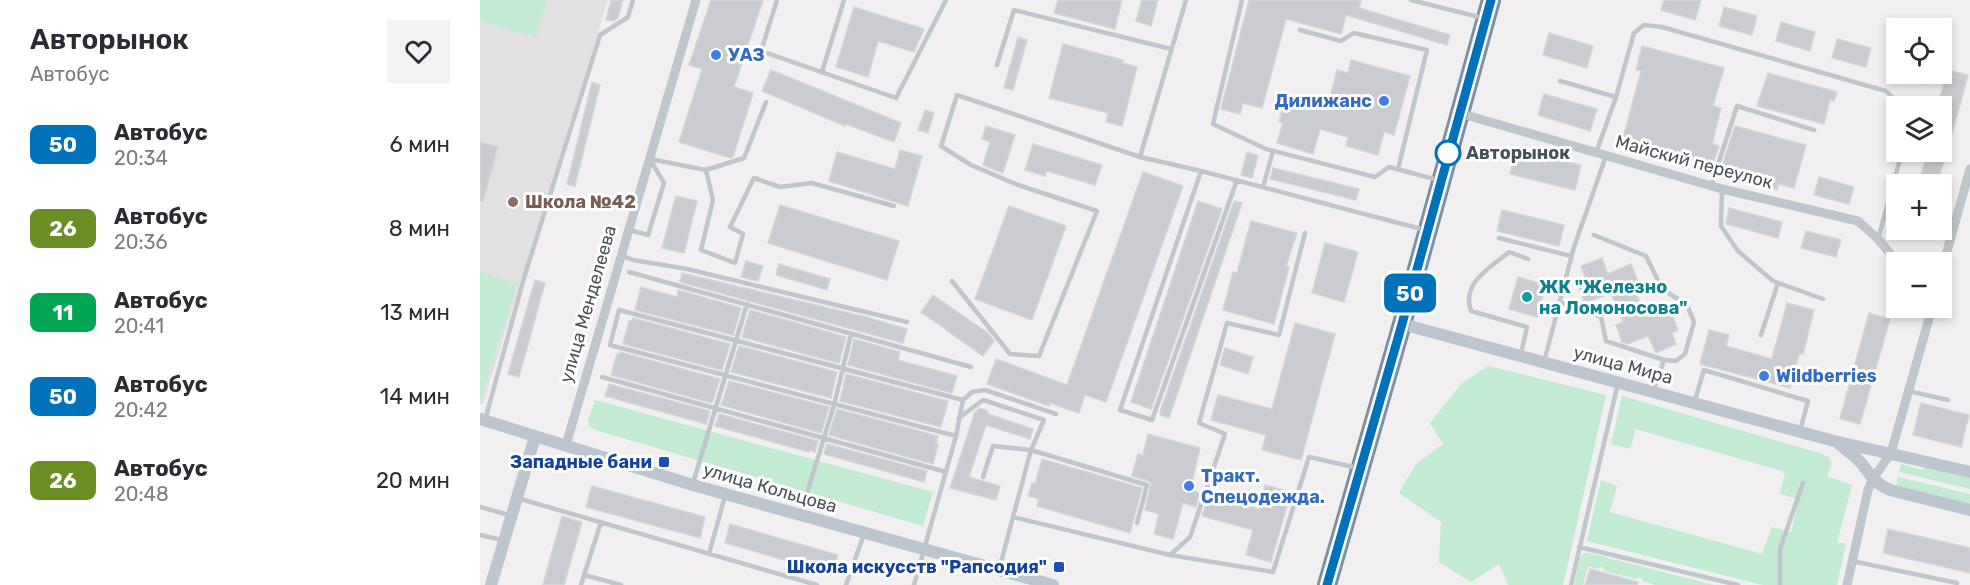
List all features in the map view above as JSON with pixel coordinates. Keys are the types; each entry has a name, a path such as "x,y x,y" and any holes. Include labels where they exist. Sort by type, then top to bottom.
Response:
{"highway":[{"path":"1327,585 1491,0"}],"street":[{"name":"улица Менделеева","path":"566,446 627,230 696,0"},
{"name":"Майский переулок","path":"1459,113 1722,189 1858,221 1878,238 1889,252"},
{"path":"1947,252 1970,169"},
{"path":"1846,585 1868,490 1872,480 1891,453 1929,318"},
{"name":"улица Мира","path":"1402,324 1834,441 1970,472"},
{"name":"улица Кольцова","path":"482,420 726,494 999,570 1022,581 1053,585"},
{"path":"491,585 535,437"},
{"name":"улица Мира","path":"1834,441 1851,453 1872,480 1890,490 1970,510"}],"lane":[{"path":"482,420 600,34 628,17 633,0"},
{"path":"777,0 761,51 896,98 946,0"},
{"path":"822,72 844,0"},
{"path":"1140,157 1186,0"},
{"path":"1242,0 1213,124 1273,151 1375,177 1389,167 1441,180"},
{"path":"1411,0 1486,19"},
{"path":"998,65 1014,10 1172,49"},
{"path":"1544,362 1571,256 1634,33 1644,25 1662,27 1886,91 1891,96"},
{"path":"1300,30 1341,41 1354,33 1427,50 1398,169"},
{"path":"1560,81 1616,97"},
{"path":"952,281 1010,354 1039,356 1097,211 1018,185 971,165 941,146 957,95 1140,157 1237,180 1427,231"},
{"path":"650,159 706,170 744,158 766,102"},
{"path":"1711,186 1737,105 1814,130"},
{"path":"1263,187 1273,151"},
{"path":"627,230 648,235 664,183 650,159"},
{"path":"1878,238 1899,162"},
{"path":"706,170 713,200 701,250 735,263 743,234 730,227 754,178 780,187 812,183 894,206"},
{"path":"1201,171 1120,410 1152,420 1237,180"},
{"path":"1722,189 1721,226 1738,251 1773,281 1823,299"},
{"path":"1170,555 1190,537 1226,434 1199,423 1227,324 1278,335 1305,233"},
{"path":"1559,302 1601,317 1606,341 1664,360 1676,361 1685,354 1694,322 1687,305 1662,289 1646,256 1594,235"},
{"path":"1499,238 1571,256"},
{"path":"1520,356 1527,327 1471,311 1467,301 1474,281 1509,252 1528,259"},
{"path":"620,255 633,260 687,269 907,322"},
{"path":"629,272 971,367"},
{"path":"1761,335 1778,283"},
{"path":"693,484 747,304"},
{"path":"956,436 610,345 619,310 963,400"},
{"path":"801,515 834,405 851,333"},
{"path":"1653,392 1664,360"},
{"path":"1694,403 1704,370 1808,401 1800,431"},
{"path":"602,377 946,472"},
{"path":"1571,585 1618,382"},
{"path":"914,585 956,436 963,400 972,392 985,390 1056,414"},
{"path":"1908,391 1948,400"},
{"path":"960,418 983,400 1044,420 1031,450 999,570"},
{"path":"983,477 993,446 1031,450 1147,485 1137,523"},
{"path":"1013,517 1170,555 1274,572 1309,457 1360,468"},
{"path":"1780,585 1780,549 1803,483"},
{"path":"709,554 726,494"},
{"path":"517,498 817,585"},
{"path":"480,507 512,516"},
{"path":"581,585 601,522"},
{"path":"846,585 864,533"},
{"path":"480,535 504,540"},
{"path":"1579,547 1738,585"},
{"path":"1852,561 1957,583"},
{"path":"584,574 621,585"}],"shaded area":[{"name":"Школа №42","path":"480,0 608,0 483,404 480,403"}],"green space":[{"path":"480,0 547,0 536,37 480,21"},
{"path":"480,272 517,284 481,399 480,399"},
{"path":"1488,366 1606,395 1563,585 1508,585 1499,564 1471,582 1439,562 1441,522 1399,493 1416,464 1443,444 1430,423 1461,384"},
{"path":"1622,396 1829,457 1832,464 1827,476 1852,485 1837,543 1846,543 1837,585 1763,585 1587,541 1601,480 1617,486 1610,512 1762,554 1772,527 1791,532 1799,499 1780,494 1785,472 1636,429 1630,449 1611,444"},
{"path":"595,400 933,492 923,526 595,430 589,426 588,421"},
{"path":"1901,464 1970,478 1970,489 1899,472"},
{"path":"1898,477 1970,494 1970,505 1896,487"},
{"path":"1584,553 1714,585 1655,585 1643,581 1640,577 1636,579 1604,571 1601,566 1597,569 1588,566 1583,585 1574,585 1580,557"}],"building":[{"path":"611,0 623,0 618,18 613,21 606,20"},
{"path":"711,0 763,0 734,87 753,93 733,157 730,158 679,142 702,69 689,65"},
{"path":"1058,0 1122,0 1115,29 1054,13"},
{"path":"1142,0 1158,0 1151,26 1136,21"},
{"path":"1249,0 1356,0 1361,1 1359,8 1450,35 1447,45 1346,15 1341,34 1286,19 1262,108 1243,103 1240,114 1221,109"},
{"path":"1664,0 1701,0 1695,20 1661,10"},
{"path":"854,7 924,29 914,52 878,41 868,77 836,67"},
{"path":"1724,7 1757,16 1752,35 1719,26"},
{"path":"1781,22 1815,32 1810,51 1776,41"},
{"path":"1549,33 1593,46 1587,68 1543,55"},
{"path":"1018,37 1027,40 1013,90 1004,88"},
{"path":"1837,39 1871,48 1866,67 1832,58"},
{"path":"1063,44 1123,60 1122,63 1137,67 1122,126 1106,122 1108,113 1049,98"},
{"path":"1642,46 1724,68 1713,106 1721,108 1712,144 1719,146 1713,164 1622,142 1641,71 1636,70"},
{"path":"1351,60 1410,76 1394,135 1384,132 1378,155 1346,146 1348,137 1320,129 1313,154 1277,143 1283,123 1279,122 1285,98 1327,109 1337,70 1348,73"},
{"path":"771,70 901,123 894,142 846,124 845,126 762,91"},
{"path":"1952,71 1968,75 1952,133 1952,96 1940,96 1944,84 1952,84"},
{"path":"1768,73 1837,92 1834,101 1830,100 1824,124 1757,106"},
{"path":"592,82 600,85 575,186 567,184"},
{"path":"1544,94 1597,109 1590,131 1538,115"},
{"path":"925,110 934,113 928,133 918,130"},
{"path":"986,126 1015,135 1003,173 983,165 990,142 982,139"},
{"path":"1735,126 1806,145 1794,188 1779,184 1777,190 1743,180 1745,174 1722,166"},
{"name":"Школа №42","path":"480,142 498,147 483,202 480,201"},
{"path":"1033,144 1102,165 1095,185 1047,171 1045,176 1025,170"},
{"path":"1516,149 1581,165 1575,190 1510,174"},
{"path":"900,150 922,156 908,206 829,181 837,152 895,169"},
{"path":"1247,152 1258,156 1252,178 1241,175"},
{"path":"1925,162 1943,162 1940,174 1921,174"},
{"path":"1273,168 1359,189 1356,200 1270,179"},
{"path":"1143,172 1183,186 1106,402 1085,395 1079,413 1050,403 1049,406 987,384 996,359 1067,385"},
{"path":"1819,177 1854,187 1849,204 1814,195"},
{"path":"676,196 697,201 684,253 662,248"},
{"path":"1198,201 1222,209 1151,409 1131,402"},
{"path":"1234,201 1242,203 1169,418 1160,415 1160,412"},
{"path":"780,205 899,241 887,280 768,243"},
{"path":"1009,206 1066,226 1032,320 975,299"},
{"path":"1729,208 1782,222 1778,238 1726,224"},
{"path":"1502,210 1564,225 1559,246 1497,231"},
{"path":"1251,221 1297,233 1286,266 1289,267 1274,324 1223,310 1233,272 1237,273"},
{"path":"1806,231 1841,240 1836,257 1801,248"},
{"path":"1325,243 1358,252 1344,302 1312,293"},
{"path":"1602,258 1608,274 1631,264 1640,286 1634,288 1646,317 1669,308 1678,330 1672,333 1676,344 1656,353 1648,336 1628,344 1622,342 1616,325 1623,322 1611,293 1585,303 1577,282 1586,279 1581,266"},
{"path":"746,261 763,266 758,281 741,277"},
{"path":"779,264 830,279 827,290 776,275"},
{"path":"682,273 907,329 903,343 680,282"},
{"name":"ЖК \"Железно на Ломоносова\"","path":"1518,277 1546,285 1537,317 1509,309"},
{"path":"535,280 545,283 519,377 508,374"},
{"path":"641,287 677,297 678,290 741,308 733,335 635,310"},
{"path":"933,295 988,333 994,341 983,356 921,312"},
{"path":"1787,303 1814,310 1803,354 1799,354 1790,388 1700,364 1709,330 1729,335 1726,346 1772,359"},
{"path":"750,310 846,337 839,363 742,337"},
{"path":"1869,313 1890,319 1860,424 1840,419"},
{"path":"633,318 730,344 722,370 623,344 629,321"},
{"path":"1295,323 1335,334 1301,460 1262,450 1266,435 1211,420 1218,395 1272,409"},
{"path":"854,339 900,352 898,360 957,376 952,393 848,365"},
{"path":"739,346 837,372 831,398 731,372"},
{"path":"1225,348 1253,357 1248,374 1220,365"},
{"path":"620,352 720,379 712,403 611,375 617,354"},
{"path":"846,374 948,401 941,427 840,401"},
{"path":"729,381 829,407 821,433 721,405"},
{"path":"609,384 710,411 706,424 605,396"},
{"path":"1921,403 1969,415 1961,447 1913,435"},
{"path":"980,408 988,411 988,414 1033,429 1030,439 986,425 969,477 1000,486 996,500 950,488 975,412"},
{"path":"837,409 938,436 933,464 829,435"},
{"path":"719,414 818,441 815,452 715,426"},
{"path":"1148,434 1200,448 1190,490 1200,493 1196,507 1183,503 1173,539 1154,534 1159,514 1145,510 1151,483 1132,476 1138,454 1143,455"},
{"path":"827,444 927,471 924,482 824,454"},
{"path":"1042,459 1142,488 1130,533 1037,506 1039,499 1028,496 1032,483 1035,484"},
{"path":"1265,485 1291,492 1271,562 1246,555 1253,530 1202,516 1209,496 1259,509"},
{"path":"592,486 705,517 700,538 586,507"},
{"path":"562,516 582,522 564,585 543,585"},
{"path":"730,524 838,555 833,574 725,543"},
{"path":"1888,529 1970,548 1970,573 1883,553"},
{"path":"1590,569 1638,582 1637,585 1585,585"}],"bus line":[{"name":"50","path":"1327,585 1491,0"}],"place":[{"name":"УАЗ","path":"716,55"},
{"name":"Дилижанс","path":"1384,101"},
{"name":"Авторынок","path":"1448,153"},
{"name":"Школа №42","path":"513,202"},
{"name":"ЖК \"Железно на Ломоносова\"","path":"1527,297"},
{"name":"Wildberries","path":"1764,376"},
{"name":"Западные бани","path":"664,462"},
{"name":"Тракт. Спецодежда.","path":"1189,486"},
{"name":"Школа искусств \"Рапсодия\"","path":"1059,567"}]}
